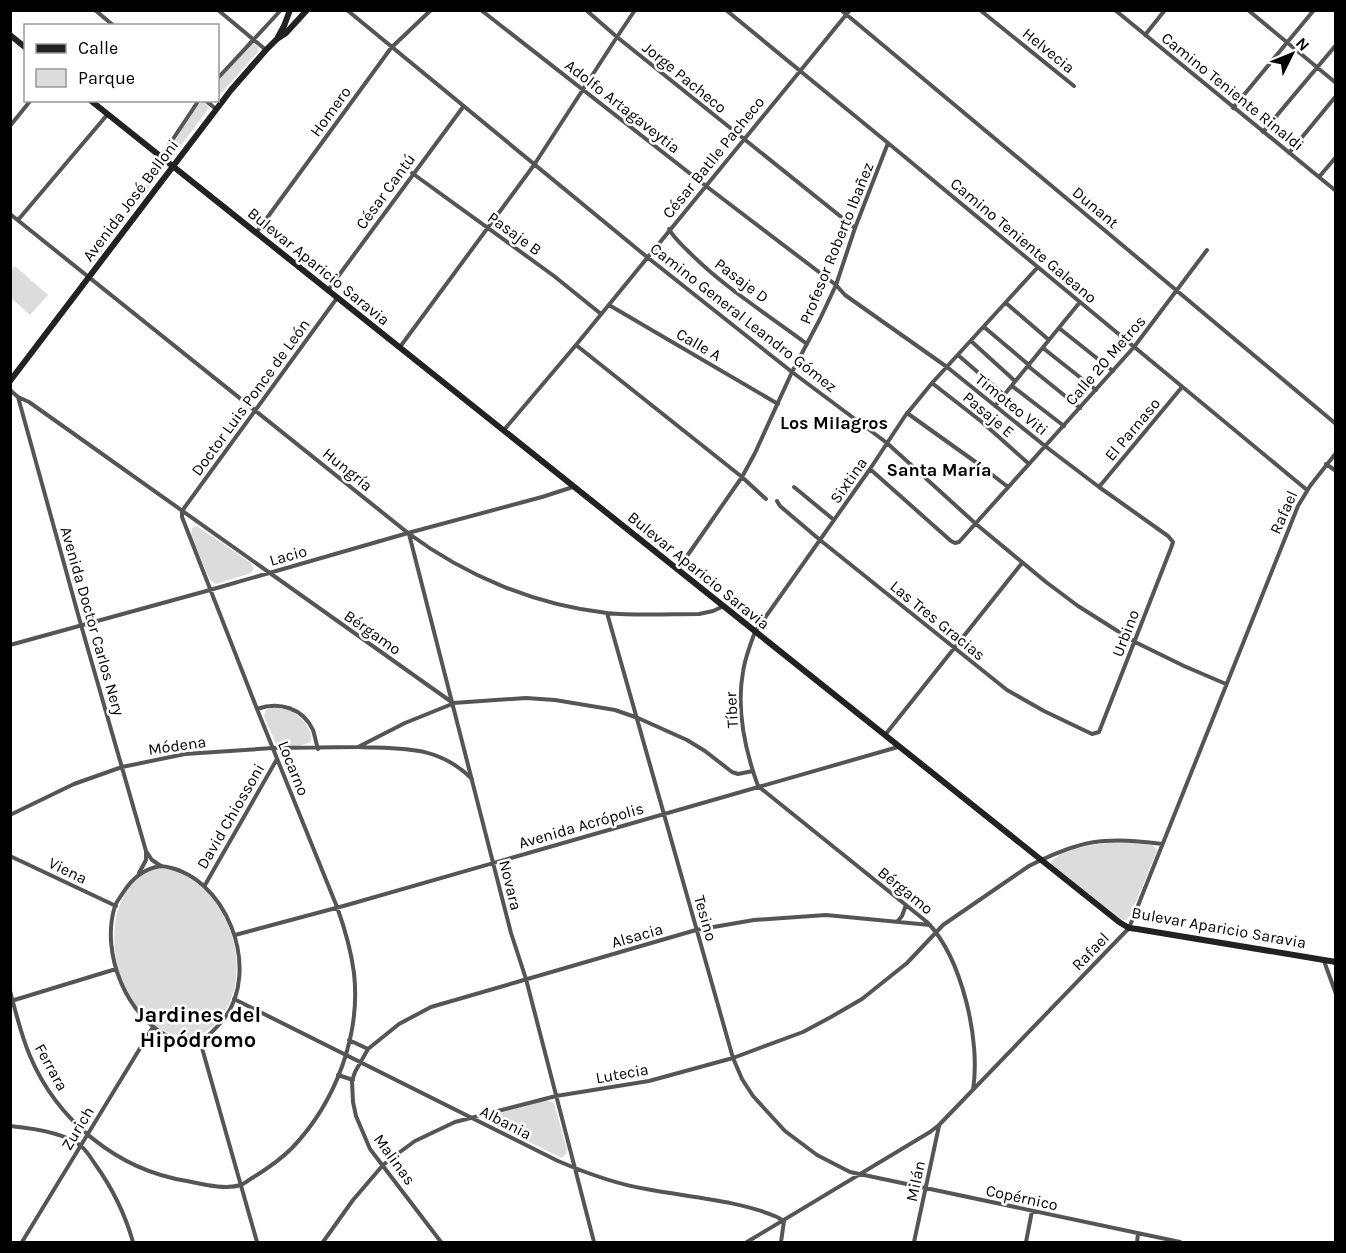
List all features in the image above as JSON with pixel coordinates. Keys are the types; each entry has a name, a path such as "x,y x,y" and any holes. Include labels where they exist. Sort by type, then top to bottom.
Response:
{"street":[{"path":"95,10 112,24"},
{"path":"218,10 266,50"},
{"path":"219,77 281,10"},
{"name":"Avenida José Belloni","path":"277,39 290,10"},
{"name":"Avenida José Belloni","path":"10,381 216,109 266,50 307,10"},
{"name":"Camino General Leandro Gómez","path":"347,10 647,257 792,372 887,443 976,524 1078,606 1135,642 1226,684"},
{"name":"Homero","path":"256,233 391,48 431,10"},
{"name":"Adolfo Artagaveytia","path":"482,10 836,285"},
{"name":"Jorge Pacheco","path":"586,10 616,37 855,228"},
{"path":"400,347 534,165 635,10"},
{"name":"Camino Teniente Galeano","path":"726,10 1307,490"},
{"name":"Dunant","path":"840,10 1335,424"},
{"name":"César Batlle Pacheco","path":"504,430 850,10"},
{"name":"Helvecia","path":"980,10 1074,86"},
{"name":"Camino Teniente Rinaldi","path":"1115,10 1335,191"},
{"path":"1122,16 1127,10"},
{"path":"1145,35 1165,10"},
{"path":"1248,10 1335,83"},
{"path":"1233,108 1314,10"},
{"path":"10,35 24,46"},
{"path":"1263,132 1335,45"},
{"path":"1289,153 1335,96"},
{"path":"10,126 29,102"},
{"name":"Bulevar Aparicio Saravia","path":"92,102 1119,922 1129,928 1335,962"},
{"name":"Avenida José Belloni","path":"160,158 198,102"},
{"path":"207,102 216,109"},
{"name":"César Cantú","path":"327,290 463,106"},
{"path":"18,220 107,115"},
{"name":"Profesor Roberto Ibañez","path":"678,569 742,477 778,404 836,285 888,143"},
{"path":"1319,177 1335,157"},
{"name":"Pasaje B","path":"412,173 554,276 601,314"},
{"name":"Hungría","path":"10,214 408,533 454,563 522,594 608,613 699,614 724,606"},
{"name":"Pasaje D","path":"669,229 701,264 719,279 807,344"},
{"name":"Calle 20 Metros","path":"870,470 951,541 959,542 1134,347 1207,250"},
{"name":"Sixtina","path":"755,632 870,470 907,413 1038,267"},
{"name":"Timoteo Viti","path":"836,285 845,294 947,367 1045,446 1173,542"},
{"name":"Doctor Luis Ponce de León","path":"182,511 337,298"},
{"path":"995,406 1080,302"},
{"path":"1006,303 1049,340"},
{"name":"Calle A","path":"609,305 778,404"},
{"path":"984,327 1080,408"},
{"path":"1059,328 1113,371"},
{"path":"971,341 1014,383 1064,426"},
{"path":"576,345 742,477 766,499"},
{"path":"1043,348 1096,390"},
{"path":"958,355 1004,395"},
{"name":"Pasaje E","path":"932,383 982,422 1029,464"},
{"name":"El Parnaso","path":"1099,487 1182,387"},
{"name":"Bérgamo","path":"10,390 453,703"},
{"name":"Avenida Doctor Carlos Nery","path":"18,397 147,851 152,860 161,866 180,870 205,885 222,908 235,935 239,977 234,999 223,1020 200,1041"},
{"path":"907,413 1008,487"},
{"name":"Rafael","path":"747,1242 860,1176 939,1125 1129,928 1298,506 1335,453"},
{"path":"1326,464 1335,471"},
{"name":"Lacio","path":"10,645 573,487"},
{"path":"794,487 834,520"},
{"name":"Las Tres Gracias","path":"777,501 820,540 1007,690 1092,734 1099,732"},
{"name":"Locarno","path":"182,511 182,517 210,590 337,908 350,948 354,972 354,1014 345,1055"},
{"name":"Novara","path":"408,533 511,933 526,979 594,1242"},
{"name":"Urbino","path":"1099,732 1173,542"},
{"path":"885,735 1022,563"},
{"name":"Tesino","path":"608,613 696,930 733,1058 742,1079 753,1096 785,1131 817,1155 860,1176"},
{"name":"Tíber","path":"755,632 742,672 741,709 742,726 758,786"},
{"path":"453,703 526,698 555,700 615,710 687,740 732,772 738,774 753,771"},
{"name":"Módena","path":"358,747 405,723 453,703"},
{"path":"257,709 277,705 296,711 310,725 318,749"},
{"name":"Avenida Acrópolis","path":"235,935 337,908 900,746"},
{"name":"Módena","path":"10,815 74,784 122,766 185,754 273,748 358,747 411,750 430,753 447,760 473,779"},
{"name":"David Chiossoni","path":"205,885 277,758"},
{"name":"Bérgamo","path":"758,786 936,931 952,960 968,1009 974,1044 973,1090"},
{"path":"936,931 1029,866 1062,850 1091,842 1119,839 1162,844"},
{"path":"147,851 146,861 116,906 112,928 116,969 132,1004 153,1027 179,1040 200,1041 257,1242"},
{"name":"Viena","path":"10,856 116,906"},
{"path":"138,875 161,866"},
{"path":"897,922 906,905"},
{"name":"Alsacia","path":"360,1062 368,1048 399,1024 423,1010 696,930 754,920 826,915 930,925"},
{"name":"Lutecia","path":"323,1242 353,1200 383,1166 415,1141 455,1122 556,1096 649,1081 733,1058 803,1032 847,1009 894,975 936,931"},
{"path":"1324,960 1335,994"},
{"path":"12,1000 116,969"},
{"name":"Ferrara","path":"10,991 26,1046 41,1078 66,1112 87,1135 119,1156 156,1174 218,1186 241,1185"},
{"name":"Albania","path":"234,999 576,1169 644,1189 726,1202 770,1214 784,1221"},
{"name":"Zurich","path":"22,1242 153,1027"},
{"path":"349,1040 368,1048"},
{"path":"241,1185 284,1156 301,1138 322,1108 345,1055"},
{"name":"Malinas","path":"360,1062 353,1080 353,1102 356,1116 370,1149 441,1242"},
{"path":"338,1075 353,1080"},
{"name":"Milán","path":"914,1242 939,1125"},
{"path":"10,1126 54,1134 81,1146 104,1176 117,1199 133,1242"},
{"name":"Copérnico","path":"860,1176 1180,1242"},
{"path":"1026,1242 1032,1211"},
{"path":"781,1242 784,1221"},
{"path":"1137,1242 1138,1234"}],"green space":[{"path":"253,43 258,47 258,52 219,96 219,80"},
{"path":"203,102 209,108 170,160 165,156 166,153 198,105"},
{"path":"161,163 164,165 161,172 88,268"},
{"path":"15,266 48,295 30,315 11,298 11,271"},
{"path":"197,526 251,563 254,568 251,573 216,584 210,580 191,536 192,528"},
{"path":"275,707 290,711 302,719 311,733 310,742 294,746 276,744 264,716 266,710"},
{"path":"1120,842 1152,845 1157,851 1130,916 1126,920 1118,918 1054,867 1051,862 1063,853 1072,850"},
{"name":"Jardines del Hipódromo","path":"161,868 179,871 207,892 220,909 235,948 237,970 234,990 226,1009 213,1026 196,1035 184,1036 162,1030 144,1016 129,996 120,973 115,948 115,923 122,900 140,877"},
{"path":"546,1100 554,1103 567,1150 562,1158 490,1123 489,1119 493,1115"}],"district":[{"name":"Los Milagros","path":"834,423"},
{"name":"Santa María","path":"939,470"},
{"name":"Jardines del Hipódromo","path":"198,1026"}]}
